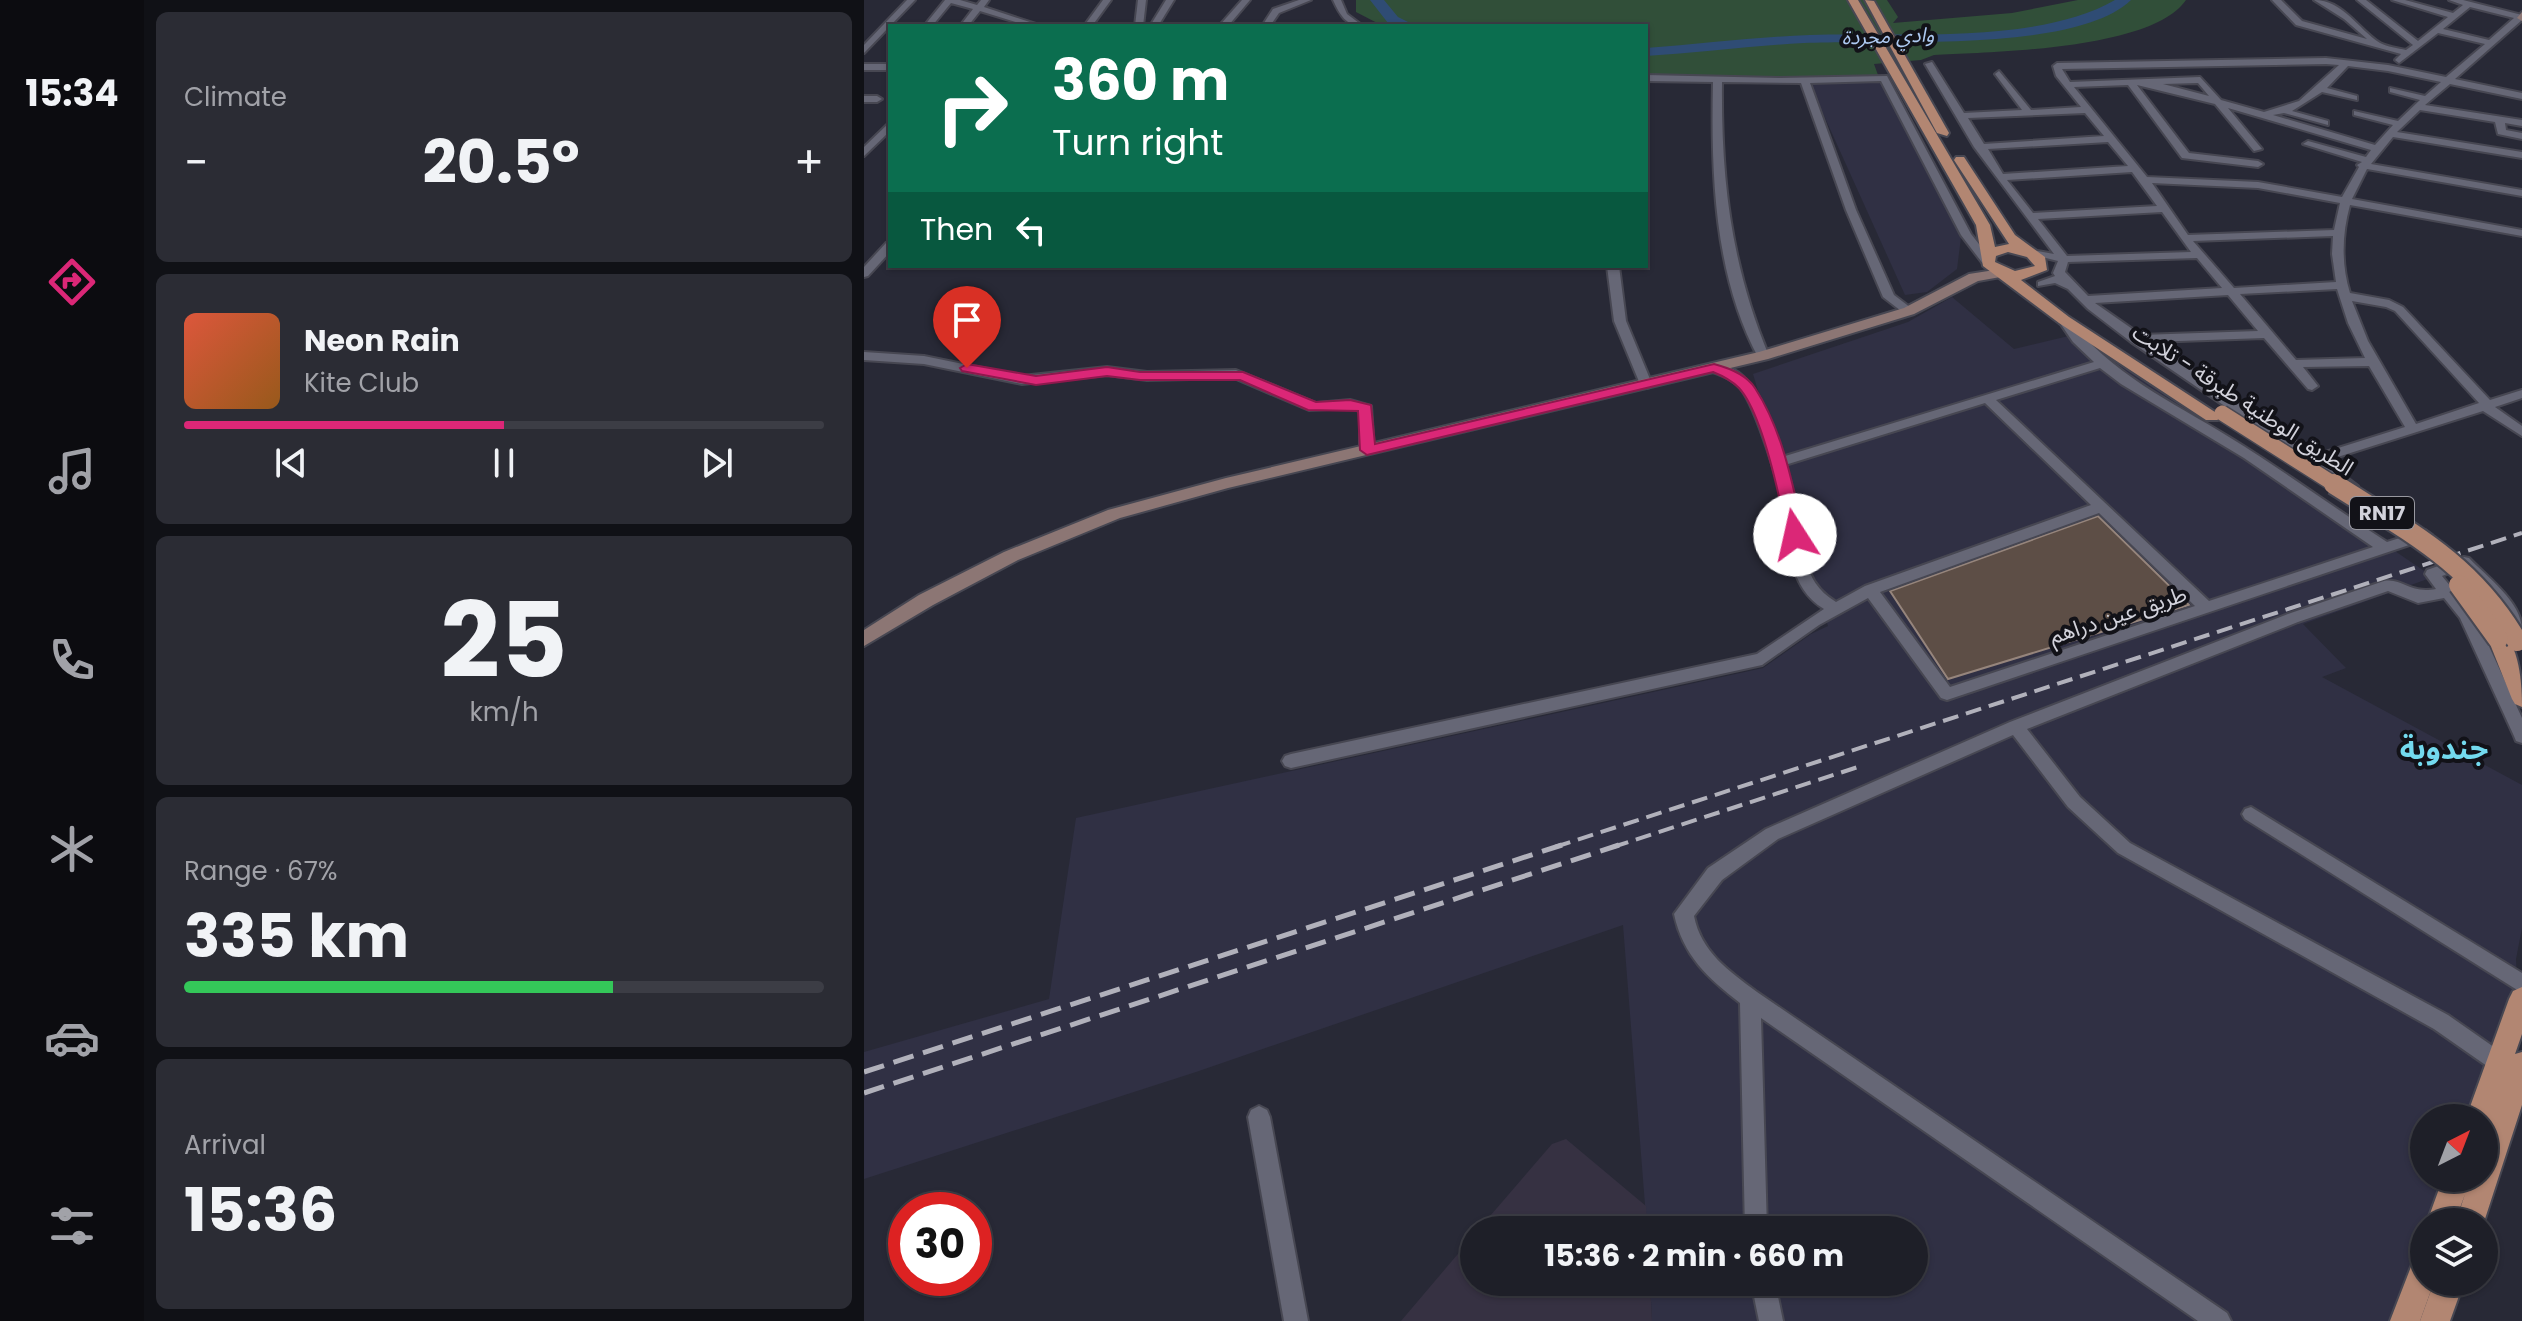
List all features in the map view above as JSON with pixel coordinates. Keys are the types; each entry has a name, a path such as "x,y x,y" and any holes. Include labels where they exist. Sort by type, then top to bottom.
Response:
{"main road":[{"name":"RN17","path":"1856,5 1887,65 1983,225 1987,255 2002,273"},
{"name":"RN17","path":"1871,5 1954,151 2020,248 2041,273"},
{"path":"1987,255 2020,248"},
{"path":"2002,273 2021,276 2041,273"},
{"name":"الطريق الوطنية طبرقة - تلابت","path":"2002,273 2064,320 2217,415"},
{"name":"الطريق الوطنية طبرقة - تلابت","path":"2041,273 2076,318 2427,556 2515,642 2522,699"},
{"path":"2498,1113 2513,1067 2522,999"},
{"path":"2405,1321 2414,1296"},
{"path":"2435,1321 2444,1296"}],"street":[{"path":"888,24 911,0"},
{"path":"930,24 953,0 982,3 1033,24"},
{"path":"1089,24 1107,0"},
{"path":"1139,24 1142,0"},
{"path":"1155,24 1170,0"},
{"path":"1225,24 1246,0"},
{"path":"1267,24 1276,11 1307,0"},
{"path":"1337,0 1344,15 1356,24"},
{"path":"2276,0 2296,21 2407,53"},
{"path":"2318,0 2378,45"},
{"path":"2361,0 2417,44"},
{"path":"2396,0 2454,16"},
{"path":"2453,0 2521,17"},
{"path":"966,24 982,3"},
{"path":"2388,68 2469,4"},
{"path":"2387,21 2413,5"},
{"path":"1140,12 1163,13"},
{"path":"2312,27 2337,12"},
{"path":"2412,428 2374,362 2343,290 2337,233 2344,201 2364,162 2389,134 2521,17"},
{"path":"864,50 888,24"},
{"path":"2436,30 2491,43"},
{"path":"2312,386 2185,238 2144,180 2067,85 2057,66 2215,60 2347,62 2522,96"},
{"path":"2258,123 2289,113 2321,89 2347,62"},
{"path":"1929,64 1979,147 2064,259"},
{"path":"864,67 888,67"},
{"path":"1999,74 2029,113"},
{"path":"1648,78 1805,81 1879,77 1887,81 1966,235 1987,255 1906,310"},
{"path":"1718,80 1717,176 1724,234 1742,312 1763,356"},
{"path":"1805,81 1851,210 1889,297 1906,310"},
{"path":"2130,82 2186,156 2199,160 2258,164"},
{"path":"2067,85 2144,82 2215,98 2258,123 2376,148"},
{"path":"2321,89 2354,98"},
{"path":"2393,90 2423,103 2522,123"},
{"path":"2215,98 2257,149"},
{"path":"864,99 877,99"},
{"path":"1961,116 2087,110"},
{"path":"2289,113 2325,123"},
{"path":"2357,113 2399,124"},
{"path":"2500,120 2501,132 2522,136"},
{"path":"2258,123 2258,185"},
{"path":"864,153 888,127"},
{"path":"2389,134 2522,155"},
{"path":"1979,147 2110,139"},
{"path":"2308,144 2364,162 2522,193"},
{"path":"2000,177 2135,169"},
{"path":"2144,180 2258,185 2522,233"},
{"path":"2032,216 2164,209"},
{"path":"2020,248 2042,240 2041,231"},
{"path":"2185,238 2337,233"},
{"path":"864,274 888,247"},
{"path":"2020,248 2064,259 2199,255"},
{"path":"2041,273 2064,259"},
{"path":"2064,259 2058,270 2084,300 2135,339 2312,461 2522,394"},
{"path":"1613,268 1620,321 1646,384"},
{"path":"864,639 972,576 1076,528 1155,501 1763,356 1886,318 1974,277 2002,273"},
{"path":"2041,273 2070,287"},
{"path":"2084,300 2232,290 2343,290 2384,302 2399,309 2486,405 2522,432"},
{"path":"2064,320 2083,349 2101,364 2161,406 2201,425 2385,548"},
{"path":"2135,339 2267,334"},
{"path":"864,356 924,360 1022,380 1107,371 1147,376 1236,374 1314,407 1350,404 1366,409 1367,450"},
{"path":"2292,364 2374,362"},
{"path":"1779,462 2101,364"},
{"path":"1714,368 1734,376 1748,389 1779,462 1806,584 1816,597 1836,609"},
{"path":"1988,399 2208,609"},
{"name":"طريق عين دراهم","path":"1870,590 1947,694 2425,535 2312,461"},
{"path":"1291,761 1754,662 1870,590 2101,507"},
{"path":"2515,642 2505,605 2464,562 2432,574 2467,616 2522,736"},
{"path":"2219,1321 1750,999 1718,974 1687,938 1684,914 1715,874 1772,834 2016,727 2293,618 2389,585 2418,598 2448,592"},
{"path":"2016,727 2074,802 2124,848 2441,1022 2513,1067"},
{"path":"2251,814 2522,984"},
{"path":"1750,999 1756,1216"},
{"path":"1259,1117 1296,1321"},
{"path":"1766,1296 1771,1321"}],"shaded area":[{"path":"1878,75 1961,237 1957,269 1927,292 1905,295 1807,78"},
{"path":"1952,297 2014,349 2077,334 2433,577 2303,624 2346,668 2322,677 2522,785 2522,928 2516,959 2518,1006 2480,1104 2410,1104 2410,1192 2447,1192 2440,1208 2410,1208 2410,1287 2397,1321 1652,1321 1651,1296 1928,1296 1928,1216 1646,1216 1623,925 1196,1072 864,1179 864,1052 1049,999 1076,818 1763,668 1811,634 1828,626 1753,374 1908,322"},
{"path":"1566,1139 1646,1206 1646,1216 1490,1216 1552,1144"},
{"path":"1460,1251 1460,1296 1651,1296 1652,1321 1401,1321"}],"green space":[{"path":"1356,0 1887,0 1898,17 1893,23 2012,13 2078,0 2186,0 2168,17 2107,39 2030,49 1934,55 1921,60 1874,64 1878,75 1648,80 1648,24 1379,24 1356,12"}],"building":[{"path":"2098,516 2189,605 1948,679 1890,591"}],"waterway":[{"name":"وادي مجردة","path":"1377,0 1393,20 1404,24"},
{"name":"وادي مجردة","path":"1648,52 1805,39 2020,32 2099,15 2124,0"}],"railway":[{"path":"1555,847 2522,533"},
{"path":"1613,847 1861,766"},
{"path":"864,1072 1562,845"},
{"path":"864,1093 1619,845"}],"district":[{"name":"جندوبة","path":"2444,748"}],"route":[{"path":"967,368 1022,380 1055,379 1107,371 1140,376 1243,376 1314,407 1350,404 1366,409 1367,450 1714,368 1734,376 1748,389 1779,462 1795,535"}]}
